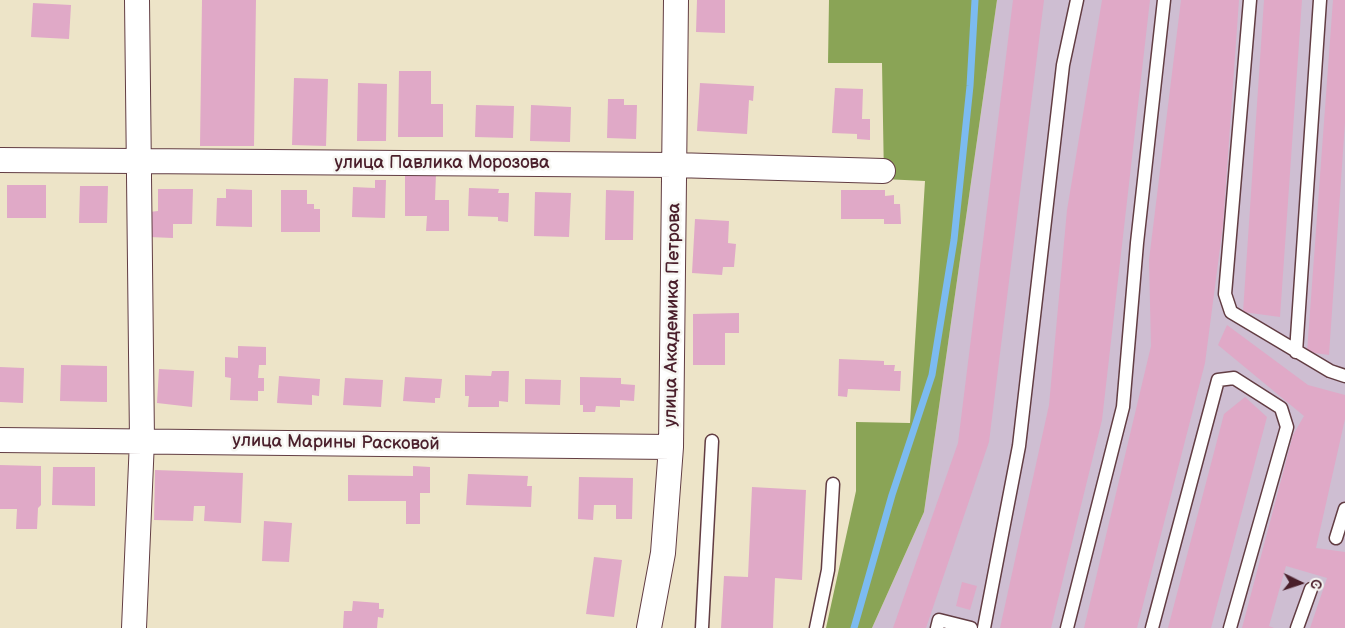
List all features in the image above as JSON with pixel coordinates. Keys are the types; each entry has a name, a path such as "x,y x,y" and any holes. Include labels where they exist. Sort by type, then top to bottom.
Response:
{"street":[{"path":"134,628 142,440 137,0"},
{"name":"улица Академика Петрова","path":"649,628 663,553 671,447 676,0"},
{"name":"улица Павлика Морозова","path":"0,160 674,165 883,171"},
{"name":"улица Марины Расковой","path":"0,440 671,447"}],"lane":[{"path":"984,628 1019,446 1063,65 1077,0"},
{"path":"1067,628 1124,407 1137,243 1164,0"},
{"path":"1250,0 1225,294 1231,312 1296,352 1330,371 1345,376"},
{"path":"1296,352 1320,0"},
{"path":"1152,628 1218,380 1234,378 1280,408 1287,427 1230,628"},
{"path":"702,628 712,442"},
{"path":"816,628 828,570 833,484"},
{"path":"1336,538 1345,509"},
{"path":"1297,628 1311,589"},
{"path":"937,628 940,620 971,628"}],"shaded area":[{"path":"997,0 1345,0 1345,628 872,628 924,512"}],"green space":[{"path":"829,0 997,0 924,512 872,628 826,628 856,491 856,422 910,423 925,181 884,179 882,63 828,63"}],"building":[{"path":"202,0 256,0 254,146 200,146"},
{"path":"697,0 725,0 725,33 696,32"},
{"path":"1013,0 1044,0 989,442 926,628 893,628 958,443"},
{"path":"1102,0 1150,0 1102,420 1051,628 1000,628 1049,405 1067,210"},
{"path":"1181,0 1239,0 1223,225 1205,363 1137,628 1084,628 1151,346 1149,260"},
{"path":"1264,0 1302,0 1280,317 1243,312"},
{"path":"1333,0 1345,0 1345,122 1329,355 1307,352"},
{"path":"33,3 71,5 69,39 31,37"},
{"path":"399,71 431,71 431,104 443,104 443,137 398,137"},
{"path":"294,78 328,79 326,146 292,145"},
{"path":"358,83 387,84 386,141 357,141"},
{"path":"700,83 754,86 753,101 749,100 747,134 697,131"},
{"path":"835,88 863,89 862,119 870,119 870,140 857,139 857,134 832,133"},
{"path":"608,99 624,99 624,105 637,105 636,139 607,138"},
{"path":"476,105 514,106 513,138 475,137"},
{"path":"531,105 571,107 570,142 530,141"},
{"path":"405,173 436,174 435,200 449,200 449,231 426,231 427,216 405,216"},
{"path":"375,180 386,180 385,218 352,217 353,187 375,188"},
{"path":"7,185 46,185 46,218 7,218"},
{"path":"80,186 108,186 107,223 79,223"},
{"path":"469,188 499,189 498,193 509,193 508,222 498,221 498,217 468,216"},
{"path":"158,189 193,189 192,224 173,224 173,238 149,237 149,212 158,211"},
{"path":"226,189 252,190 252,227 216,226 217,198 226,198"},
{"path":"281,190 307,190 307,204 314,204 314,209 320,209 320,232 281,232"},
{"path":"606,190 634,191 633,240 605,240"},
{"path":"841,190 885,190 885,196 894,195 894,204 900,204 901,224 884,224 884,219 841,219"},
{"path":"535,192 571,193 569,237 534,236"},
{"path":"695,219 729,221 728,243 736,244 734,267 723,267 722,275 692,273"},
{"path":"739,313 739,333 725,333 725,365 693,365 693,314"},
{"path":"1227,325 1308,385 1345,395 1345,419 1316,548 1345,552 1345,628 1310,628 1327,578 1286,566 1269,626 1274,628 1242,628 1293,435 1304,416 1218,345"},
{"path":"238,346 266,347 266,365 259,365 258,378 264,378 264,391 258,391 258,401 230,400 231,378 225,377 225,357 238,358"},
{"path":"839,359 884,361 884,365 895,365 894,371 901,371 900,391 848,389 847,397 838,396"},
{"path":"61,365 107,366 107,402 60,401"},
{"path":"0,367 24,368 23,403 0,402"},
{"path":"159,369 194,371 192,407 157,403"},
{"path":"492,371 509,371 508,402 499,401 499,407 468,407 469,396 465,396 465,375 491,376"},
{"path":"279,376 320,379 319,396 312,395 312,405 277,403"},
{"path":"405,377 442,379 440,398 435,398 435,403 403,401"},
{"path":"580,377 621,378 621,384 635,385 634,401 620,400 620,407 596,406 595,412 583,412 583,405 580,405"},
{"path":"345,378 383,380 381,407 343,405"},
{"path":"525,379 561,380 560,405 525,404"},
{"path":"1245,397 1267,417 1211,628 1168,628 1224,414"},
{"path":"0,465 41,466 41,505 38,508 37,529 16,529 17,509 0,509"},
{"path":"413,466 430,467 430,493 420,493 420,524 406,524 406,501 348,501 348,475 413,476"},
{"path":"53,467 95,467 95,506 52,505"},
{"path":"155,470 243,473 241,523 204,521 205,506 194,506 193,521 154,520"},
{"path":"468,474 528,476 527,486 532,486 531,507 466,505"},
{"path":"579,477 633,478 632,519 616,519 616,505 594,505 593,520 578,519"},
{"path":"752,487 806,490 802,580 775,578 773,628 721,628 724,576 748,577"},
{"path":"264,521 292,523 289,562 262,561"},
{"path":"594,557 622,560 614,617 586,614"},
{"path":"962,582 977,586 970,610 956,606"},
{"path":"353,601 379,603 379,609 384,609 383,618 378,617 377,628 343,628 344,611 352,611"}],"waterway":[{"path":"854,628 892,495 932,375 954,240 970,86 975,0"}]}
